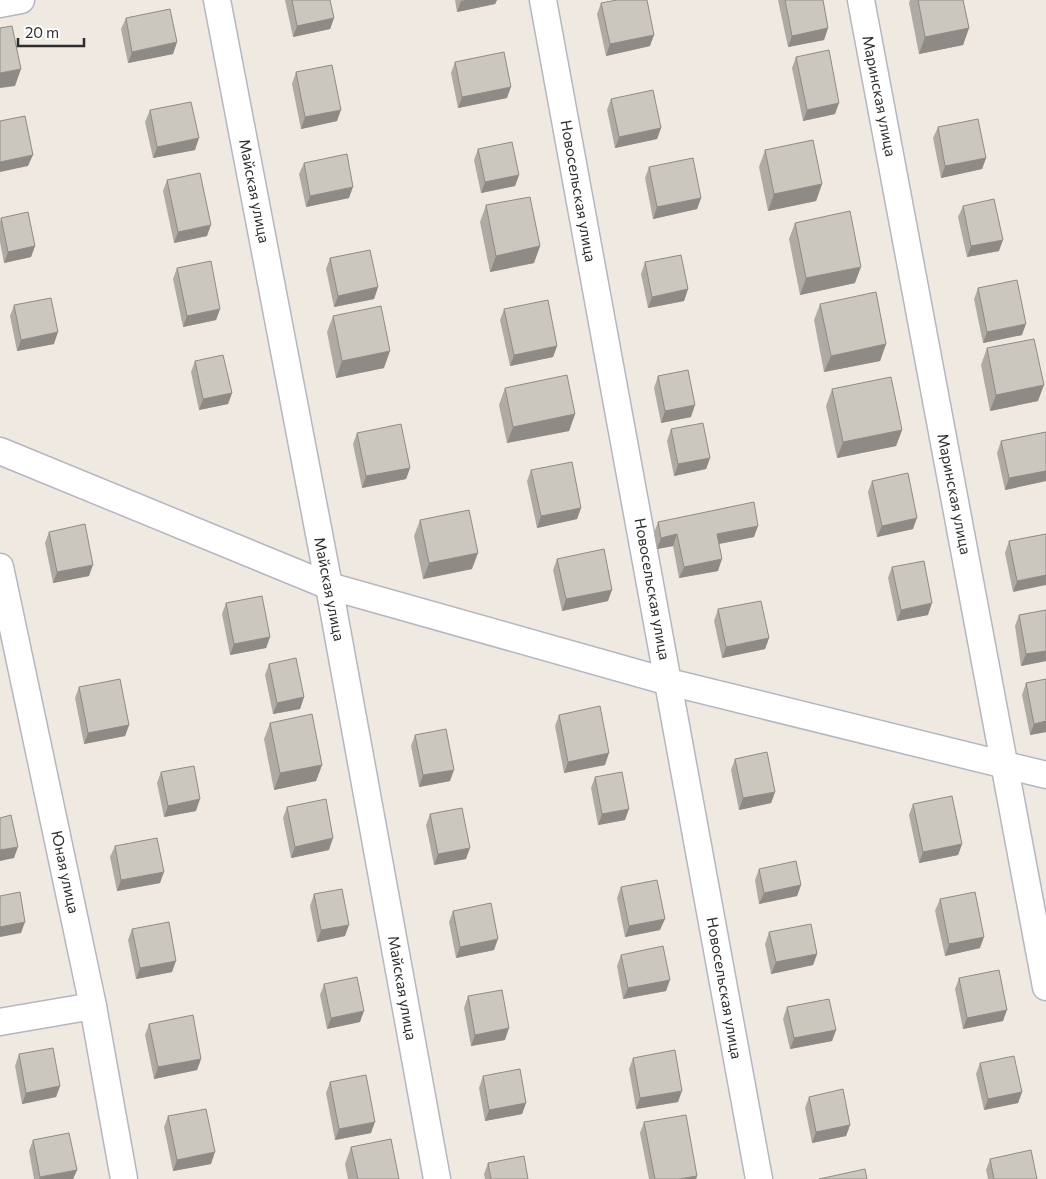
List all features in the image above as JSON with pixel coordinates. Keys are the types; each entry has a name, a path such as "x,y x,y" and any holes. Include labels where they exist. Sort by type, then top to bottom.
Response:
{"street":[{"path":"0,4 21,0"},
{"name":"Майская улица","path":"217,0 328,586 437,1179"},
{"name":"Новосельская улица","path":"543,0 759,1179"},
{"name":"Маринская улица","path":"861,0 1046,987"},
{"path":"0,451 328,586 669,682 1046,775"},
{"name":"Юная улица","path":"0,566 93,1006 124,1179"},
{"path":"0,1022 93,1006"}],"building":[{"path":"292,0 330,0 334,18 297,26"},
{"path":"617,0 647,0 654,35 610,44 601,3"},
{"path":"785,0 823,0 828,28 792,36"},
{"path":"918,0 963,0 969,28 925,37"},
{"path":"170,9 177,42 132,52 126,18"},
{"path":"12,26 21,69 0,73 0,28"},
{"path":"829,50 839,103 807,110 796,57"},
{"path":"504,52 511,87 462,97 455,62"},
{"path":"332,65 341,110 305,117 296,72"},
{"path":"653,90 661,128 619,137 611,99"},
{"path":"191,102 199,138 157,147 150,110"},
{"path":"25,116 33,155 0,162 0,121"},
{"path":"978,119 986,158 945,166 938,127"},
{"path":"813,140 822,184 774,194 765,150"},
{"path":"512,142 519,175 485,182 478,149"},
{"path":"347,154 353,187 310,196 304,163"},
{"path":"693,158 701,198 657,207 649,167"},
{"path":"200,173 211,225 178,232 167,180"},
{"path":"530,197 540,246 496,256 486,205"},
{"path":"994,199 1003,240 971,246 963,206"},
{"path":"850,211 861,267 806,278 795,223"},
{"path":"28,212 35,246 8,252 1,218"},
{"path":"370,250 378,287 338,296 330,258"},
{"path":"681,255 688,289 652,297 645,262"},
{"path":"211,261 220,309 187,316 177,268"},
{"path":"1017,280 1026,324 987,332 978,288"},
{"path":"876,292 886,344 831,356 820,304"},
{"path":"51,298 58,332 21,340 14,305"},
{"path":"548,300 557,346 514,355 504,309"},
{"path":"381,306 390,351 342,361 333,316"},
{"path":"1034,339 1044,385 996,395 987,348"},
{"path":"223,355 232,393 203,399 195,361"},
{"path":"688,370 695,405 665,411 658,376"},
{"path":"567,375 575,414 513,427 505,388"},
{"path":"891,377 902,430 843,442 832,389"},
{"path":"703,423 710,458 678,464 671,429"},
{"path":"401,424 410,468 366,476 357,433"},
{"path":"1046,432 1046,471 1009,478 1001,441"},
{"path":"572,462 581,508 541,516 531,470"},
{"path":"908,473 917,518 882,526 872,481"},
{"path":"754,502 758,526 717,534 722,559 684,567 677,534 661,538 658,522"},
{"path":"469,510 478,553 429,563 420,520"},
{"path":"85,524 93,565 57,572 49,532"},
{"path":"1046,534 1046,575 1017,581 1009,541"},
{"path":"604,549 612,590 566,599 557,559"},
{"path":"924,561 932,603 901,610 892,567"},
{"path":"262,596 270,637 234,644 226,603"},
{"path":"761,601 769,638 726,647 718,609"},
{"path":"1046,610 1046,651 1026,654 1019,615"},
{"path":"296,658 304,697 277,703 269,664"},
{"path":"120,679 129,725 88,733 79,687"},
{"path":"1046,679 1046,721 1034,724 1026,683"},
{"path":"600,706 609,753 568,762 559,715"},
{"path":"312,714 322,765 280,773 270,723"},
{"path":"446,729 454,770 423,775 415,735"},
{"path":"767,752 775,792 743,798 735,759"},
{"path":"194,766 200,799 168,806 161,772"},
{"path":"622,772 629,809 602,814 595,777"},
{"path":"952,796 962,844 923,852 913,804"},
{"path":"326,799 333,838 295,847 287,807"},
{"path":"462,808 470,848 438,854 430,814"},
{"path":"11,815 18,847 0,850 0,818"},
{"path":"157,838 164,872 121,880 115,846"},
{"path":"796,861 801,885 764,893 759,869"},
{"path":"657,880 665,919 629,926 621,887"},
{"path":"342,889 349,925 321,930 314,894"},
{"path":"20,892 25,922 0,927 0,896"},
{"path":"975,892 984,937 949,944 940,899"},
{"path":"491,903 498,939 460,947 453,911"},
{"path":"169,922 176,961 140,968 132,929"},
{"path":"811,924 817,954 776,962 769,932"},
{"path":"663,946 670,980 628,988 621,955"},
{"path":"999,970 1007,1010 967,1018 959,978"},
{"path":"357,977 364,1011 331,1018 324,984"},
{"path":"502,990 509,1028 475,1035 468,996"},
{"path":"829,999 836,1030 794,1038 787,1007"},
{"path":"193,1015 201,1059 158,1067 149,1024"},
{"path":"53,1048 60,1086 26,1093 19,1054"},
{"path":"675,1050 682,1091 640,1098 633,1058"},
{"path":"1014,1056 1022,1092 988,1099 980,1063"},
{"path":"520,1069 526,1103 489,1110 483,1076"},
{"path":"366,1075 375,1122 339,1129 330,1082"},
{"path":"843,1089 850,1125 816,1132 809,1097"},
{"path":"206,1109 215,1152 177,1160 168,1116"},
{"path":"686,1115 697,1176 679,1179 655,1179 644,1122"},
{"path":"69,1133 77,1170 40,1177 33,1140"},
{"path":"391,1139 399,1179 358,1179 351,1147"},
{"path":"1031,1150 1037,1179 994,1179 990,1159"},
{"path":"524,1156 528,1179 491,1179 488,1163"},
{"path":"865,1169 867,1179 819,1179"}]}
